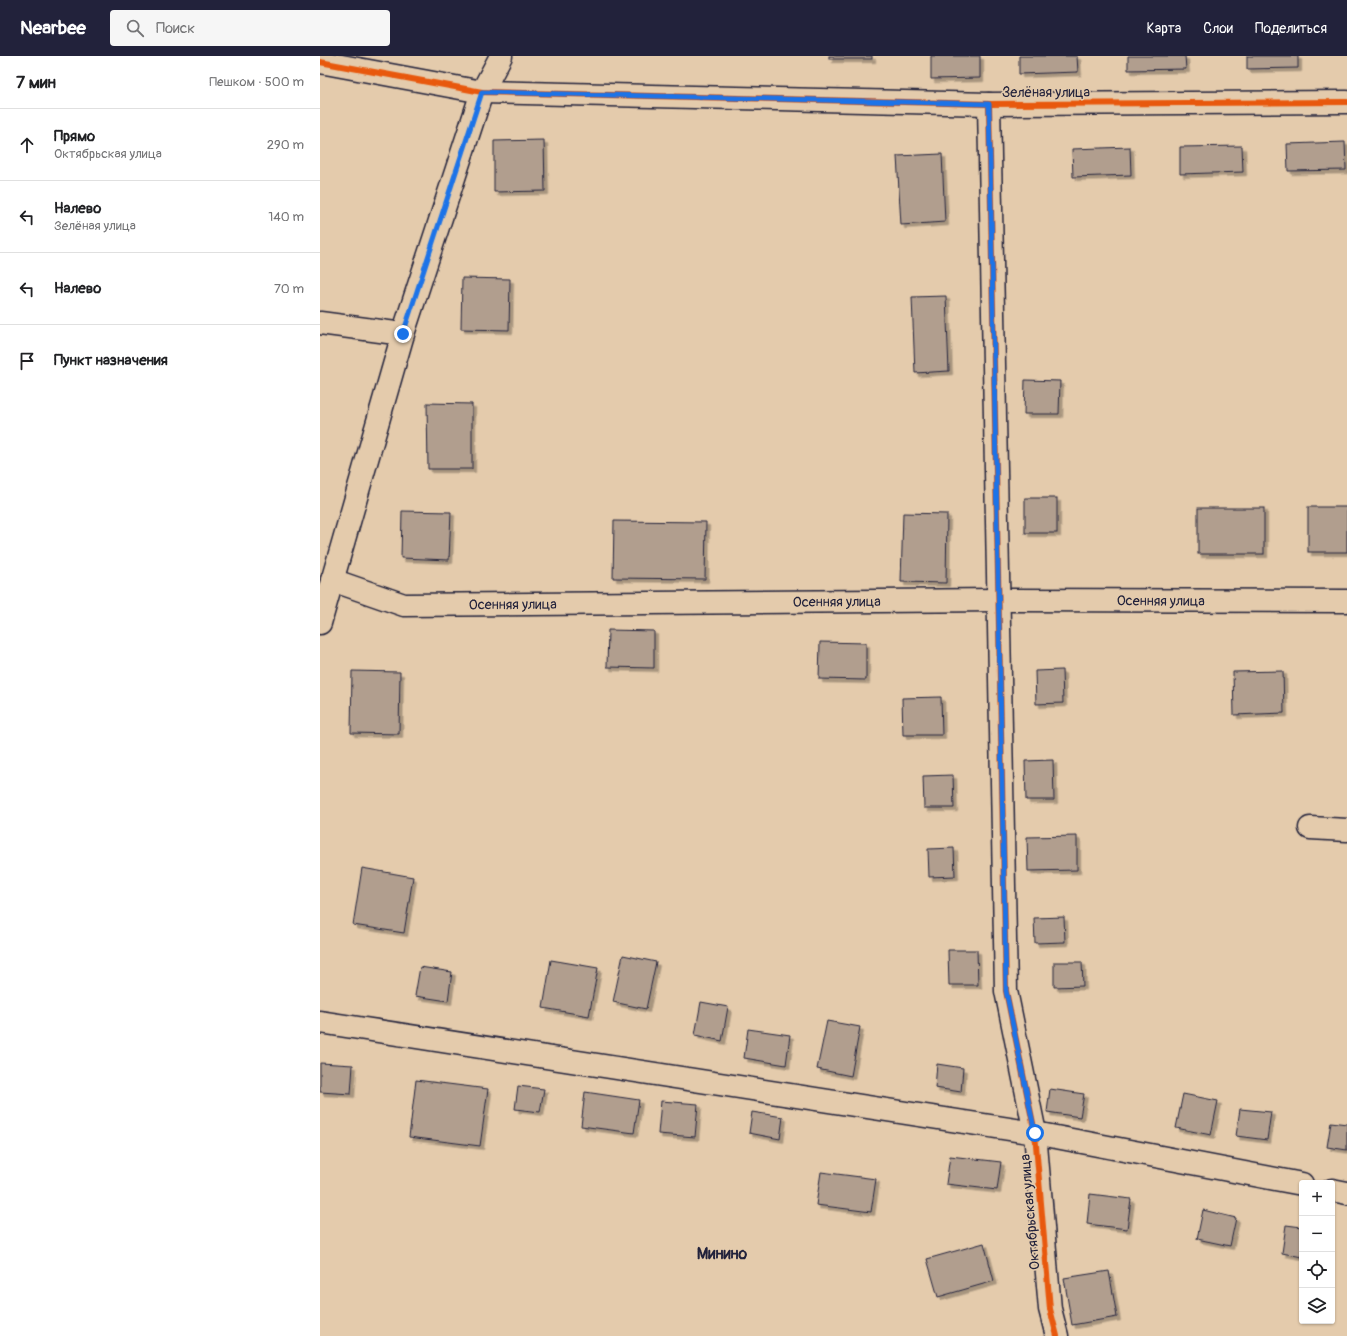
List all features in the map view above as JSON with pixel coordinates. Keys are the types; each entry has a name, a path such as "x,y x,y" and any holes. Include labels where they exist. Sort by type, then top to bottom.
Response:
{"street":[{"path":"320,623 403,334 482,92 501,56"},
{"name":"Зелёная улица","path":"320,62 482,92 989,104 1347,102"},
{"name":"Октябрьская улица","path":"989,104 1006,991 1035,1133 1050,1309 1057,1336"},
{"path":"320,323 403,334"},
{"name":"Осенняя улица","path":"332,580 404,605 999,600 1347,601"},
{"path":"1310,828 1347,830"},
{"path":"320,1022 1035,1133 1299,1183"},
{"path":"1335,1191 1347,1193"}],"building":[{"path":"829,56 872,56 872,59 829,59"},
{"path":"931,56 980,56 980,78 931,79"},
{"path":"1019,56 1077,56 1078,72 1019,74"},
{"path":"1128,56 1185,56 1186,69 1128,70"},
{"path":"1247,56 1298,56 1298,68 1247,69"},
{"path":"544,140 545,191 494,192 494,141"},
{"path":"1345,142 1346,170 1288,171 1287,144"},
{"path":"1242,146 1243,172 1180,174 1180,147"},
{"path":"1130,147 1131,175 1073,177 1072,149"},
{"path":"942,154 945,222 901,225 897,156"},
{"path":"462,278 510,279 509,330 461,329"},
{"path":"946,296 949,371 915,373 912,297"},
{"path":"1025,380 1060,381 1059,414 1024,414"},
{"path":"427,403 472,404 472,469 428,469"},
{"path":"1025,498 1057,498 1057,533 1025,533"},
{"path":"1308,507 1347,507 1347,552 1308,552"},
{"path":"1198,508 1264,508 1264,554 1198,554"},
{"path":"402,511 451,512 449,560 401,558"},
{"path":"903,513 947,514 946,583 901,582"},
{"path":"614,521 706,522 705,579 613,578"},
{"path":"608,630 654,631 654,668 607,667"},
{"path":"820,642 866,643 866,680 819,679"},
{"path":"1062,670 1063,703 1036,704 1035,671"},
{"path":"352,671 400,672 399,734 351,733"},
{"path":"1283,671 1284,713 1234,715 1233,672"},
{"path":"941,697 942,735 903,735 902,698"},
{"path":"1053,760 1054,800 1026,800 1025,761"},
{"path":"953,775 954,808 924,808 923,776"},
{"path":"1077,836 1077,870 1028,871 1027,837"},
{"path":"954,848 955,876 929,877 928,849"},
{"path":"362,868 413,877 404,933 353,925"},
{"path":"1064,917 1065,942 1035,943 1034,918"},
{"path":"948,950 977,950 978,985 949,985"},
{"path":"623,955 656,962 646,1009 613,1002"},
{"path":"551,960 598,968 589,1016 543,1008"},
{"path":"1054,962 1082,962 1083,986 1054,987"},
{"path":"420,967 452,972 448,1001 415,996"},
{"path":"701,1002 728,1007 722,1041 695,1035"},
{"path":"827,1021 860,1027 851,1076 817,1069"},
{"path":"748,1029 790,1035 786,1065 744,1058"},
{"path":"320,1063 353,1065 351,1094 320,1092"},
{"path":"937,1064 963,1068 961,1092 935,1088"},
{"path":"416,1080 488,1089 480,1146 409,1137"},
{"path":"518,1086 544,1089 540,1112 515,1109"},
{"path":"1050,1089 1084,1094 1080,1117 1047,1112"},
{"path":"585,1092 639,1100 634,1133 581,1126"},
{"path":"1183,1094 1218,1101 1211,1135 1176,1128"},
{"path":"661,1101 698,1104 695,1137 658,1134"},
{"path":"1240,1109 1271,1112 1267,1140 1236,1136"},
{"path":"752,1112 783,1117 780,1139 749,1133"},
{"path":"1331,1122 1347,1124 1347,1150 1327,1147"},
{"path":"950,1156 1001,1162 997,1190 946,1184"},
{"path":"821,1172 876,1179 871,1212 816,1205"},
{"path":"1090,1194 1131,1199 1127,1229 1087,1224"},
{"path":"1203,1210 1236,1218 1230,1246 1197,1239"},
{"path":"1286,1225 1299,1227 1299,1256 1282,1253"},
{"path":"984,1243 994,1281 938,1297 927,1259"},
{"path":"1109,1271 1117,1317 1072,1325 1064,1278"}],"cycle path":[{"path":"320,62 482,92 989,104 1347,102"},
{"path":"989,104 1006,991 1035,1133 1050,1309 1057,1336"}],"district":[{"name":"Минино","path":"722,1254"}],"route":[{"path":"403,334 482,92 989,104 1006,991 1035,1133"}]}
